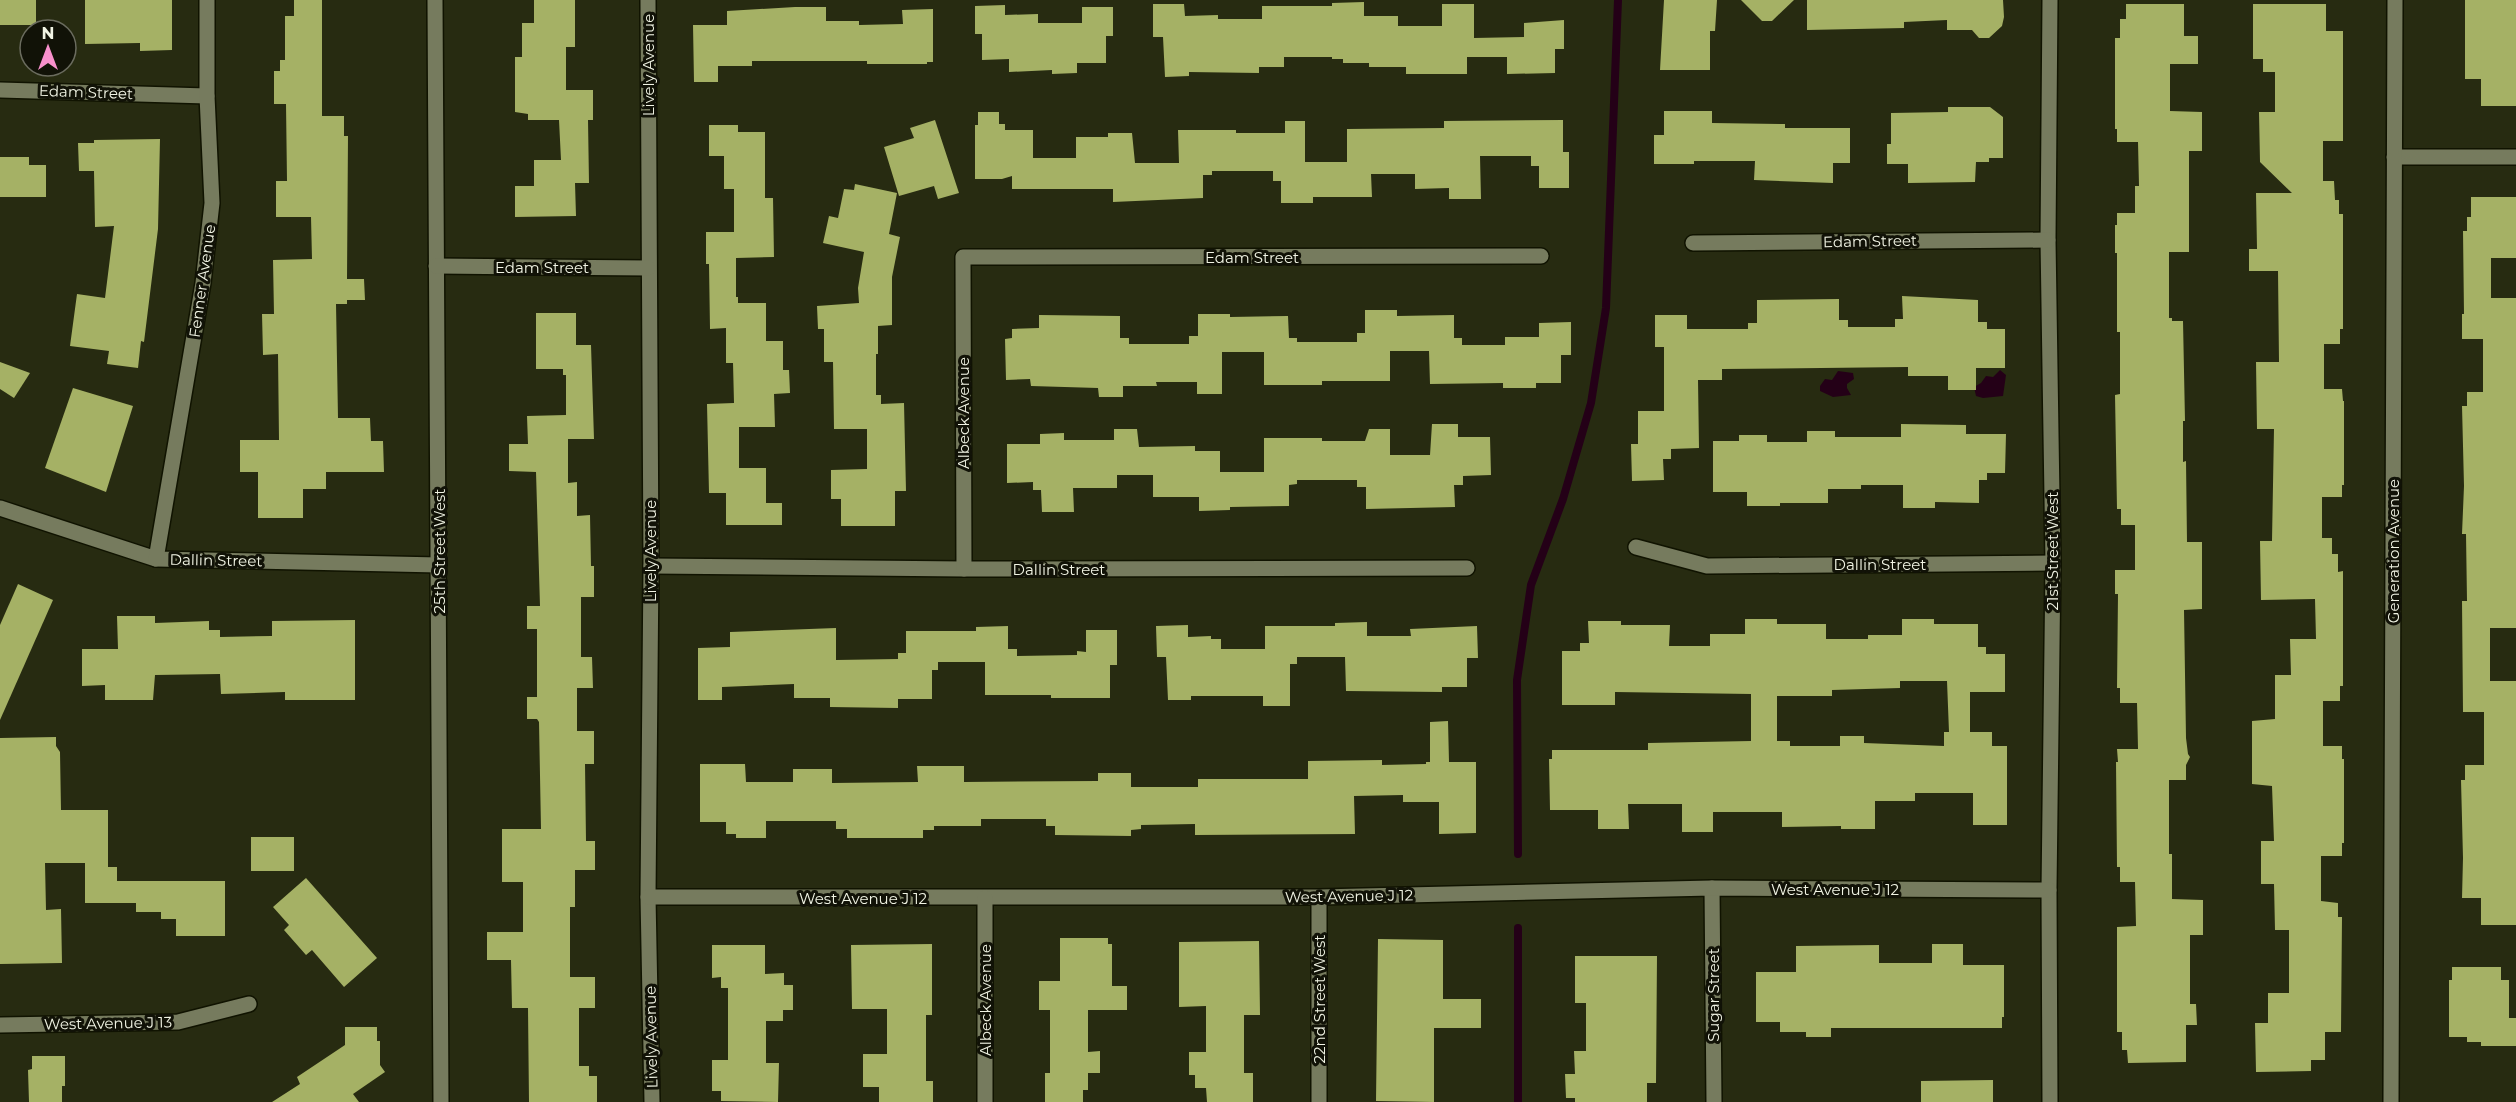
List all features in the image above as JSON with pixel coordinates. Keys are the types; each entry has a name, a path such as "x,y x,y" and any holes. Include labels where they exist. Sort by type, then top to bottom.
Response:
{"street":[{"name":"Fenner Avenue","path":"156,559 203,282 213,203 207,96 207,0"},
{"name":"25th Street West","path":"435,0 441,1102"},
{"name":"Lively Avenue","path":"648,0 651,566 648,897 652,1102"},
{"name":"21st Street West","path":"2050,0 2048,240 2053,563 2049,890 2050,1102"},
{"name":"Generation Avenue","path":"2391,1102 2395,0"},
{"name":"Edam Street","path":"0,90 207,96"},
{"path":"2394,157 2516,157"},
{"name":"Edam Street","path":"1693,243 2048,240"},
{"name":"Edam Street","path":"963,257 1541,256"},
{"name":"Albeck Avenue","path":"963,257 964,569"},
{"name":"Edam Street","path":"436,266 648,268"},
{"name":"Dallin Street","path":"0,508 156,559 439,565"},
{"name":"Dallin Street","path":"1636,547 1707,566 2053,563"},
{"name":"Dallin Street","path":"651,566 964,569 1467,568"},
{"name":"West Avenue J 12","path":"648,897 1319,897 1712,888 2049,890"},
{"name":"Sugar Street","path":"1712,888 1714,1102"},
{"name":"22nd Street West","path":"1319,897 1319,1102"},
{"name":"Albeck Avenue","path":"985,898 985,1102"},
{"name":"West Avenue J 13","path":"0,1025 178,1022 249,1004"}],"shaded area":[{"path":"2000,370 2006,375 2003,396 1983,398 1976,396 1974,387 1986,376 1993,377"},
{"path":"1838,371 1853,373 1854,379 1847,384 1851,395 1833,397 1820,391 1820,386 1825,379 1832,380"}],"building":[{"path":"0,0 36,0 36,18 18,18 18,25 0,25"},
{"path":"85,0 172,0 172,50 140,51 140,43 85,44"},
{"path":"294,0 322,0 322,116 344,116 344,136 348,136 347,279 364,279 365,300 347,300 347,304 336,304 338,418 370,418 371,441 383,441 384,472 326,472 326,489 303,489 303,518 258,518 258,472 240,472 240,440 279,440 278,354 263,355 262,314 274,314 273,260 312,259 311,217 276,217 276,181 287,181 286,104 274,104 274,71 280,71 280,60 285,60 285,16 294,16"},
{"path":"534,0 575,0 575,47 566,47 566,90 593,90 593,120 588,120 589,183 575,183 576,216 515,217 515,186 534,186 534,160 561,160 559,120 528,120 528,114 515,112 515,57 522,57 522,23 534,23"},
{"path":"1664,0 1717,0 1715,31 1710,31 1710,70 1660,70"},
{"path":"1741,0 1794,0 1772,21 1762,21"},
{"path":"1807,0 2003,0 2004,17 2002,26 1989,38 1979,38 1972,30 1947,30 1947,20 1904,22 1904,28 1807,30"},
{"path":"2465,0 2516,0 2516,106 2481,106 2481,79 2465,79"},
{"path":"1364,2 1364,16 1398,16 1398,26 1442,26 1442,4 1474,4 1474,38 1524,37 1524,23 1564,20 1564,49 1555,49 1555,73 1507,74 1507,57 1467,57 1467,74 1406,74 1406,67 1369,67 1369,63 1343,63 1343,59 1332,59 1332,57 1284,57 1284,67 1259,67 1259,73 1189,72 1189,76 1165,77 1163,37 1153,37 1153,4 1184,4 1185,16 1218,15 1218,19 1262,19 1262,6 1332,6 1332,3"},
{"path":"2126,4 2184,4 2184,36 2198,36 2198,64 2170,64 2170,111 2202,112 2202,151 2189,151 2189,252 2169,252 2169,318 2172,318 2172,321 2183,321 2185,421 2183,421 2183,462 2186,461 2187,542 2202,542 2202,609 2184,610 2186,738 2190,757 2186,765 2186,780 2169,780 2169,854 2172,854 2172,899 2203,900 2203,935 2190,935 2190,1004 2196,1004 2197,1025 2186,1025 2186,1062 2128,1063 2127,1050 2122,1050 2122,1032 2117,1032 2117,927 2136,926 2135,882 2120,882 2120,867 2117,867 2116,762 2118,762 2117,749 2138,749 2137,703 2120,703 2120,688 2117,688 2118,594 2115,594 2115,570 2135,570 2135,525 2121,525 2121,509 2117,509 2115,395 2120,394 2120,332 2117,332 2115,225 2117,225 2117,213 2135,213 2135,186 2139,186 2138,142 2117,142 2117,129 2115,129 2115,38 2120,38 2120,19 2126,19"},
{"path":"2253,4 2326,4 2326,31 2343,31 2343,141 2323,141 2323,181 2334,181 2335,200 2339,200 2339,214 2343,214 2343,329 2340,329 2340,344 2324,344 2324,389 2342,389 2344,485 2342,485 2342,497 2322,497 2322,538 2332,538 2332,554 2338,554 2338,572 2343,571 2343,686 2340,686 2340,701 2323,701 2323,746 2342,746 2344,843 2342,843 2342,856 2321,856 2321,901 2338,903 2338,917 2342,917 2341,1032 2325,1032 2325,1060 2311,1060 2311,1071 2256,1072 2255,1023 2268,1023 2268,993 2289,993 2289,930 2275,930 2274,884 2261,884 2261,841 2274,841 2272,786 2252,784 2252,721 2275,719 2275,675 2291,675 2290,639 2316,639 2315,599 2261,600 2260,541 2272,541 2274,429 2257,429 2256,362 2279,362 2278,271 2249,271 2249,249 2257,249 2256,193 2292,193 2260,162 2259,112 2275,112 2275,72 2263,72 2263,59 2253,59"},
{"path":"1005,5 1005,15 1038,14 1038,23 1082,23 1082,7 1113,7 1113,36 1106,36 1106,63 1077,63 1077,73 1052,74 1052,70 1009,72 1009,59 982,60 982,34 975,34 975,6"},
{"path":"826,7 826,21 859,21 859,25 903,24 902,10 933,9 933,62 927,62 927,64 867,64 867,61 752,61 752,66 718,66 718,82 694,82 693,25 727,25 727,11"},
{"path":"1948,107 1990,107 2003,117 2003,158 1989,158 1989,162 1976,162 1975,182 1908,183 1908,164 1887,164 1887,144 1891,144 1891,113 1948,112"},
{"path":"1664,111 1712,111 1712,123 1785,124 1785,128 1850,128 1850,163 1833,163 1833,183 1754,180 1755,161 1694,161 1694,164 1654,164 1654,135 1664,135"},
{"path":"978,112 999,112 999,124 1005,124 1005,130 1033,130 1033,158 1076,158 1076,137 1108,137 1108,133 1132,133 1135,163 1179,163 1178,130 1285,133 1285,121 1305,121 1305,162 1347,162 1347,129 1444,128 1444,121 1563,120 1563,152 1569,152 1569,188 1539,188 1539,166 1531,166 1531,156 1480,156 1481,199 1449,199 1449,188 1415,189 1415,174 1371,174 1372,197 1313,197 1313,203 1281,203 1281,181 1273,181 1273,171 1212,171 1212,175 1203,175 1203,198 1113,202 1113,189 1012,189 1012,176 1002,179 975,179 975,125 978,125"},
{"path":"935,120 959,193 938,199 934,186 899,196 884,147 914,138 910,128"},
{"path":"709,125 738,125 738,132 765,132 765,198 773,198 774,257 736,258 736,297 738,297 738,303 766,303 766,341 783,341 783,370 789,370 790,393 774,394 775,427 739,427 739,468 766,468 766,503 782,503 782,525 726,525 726,493 709,493 707,404 734,403 733,363 726,363 726,328 710,329 706,232 734,232 734,189 724,189 724,156 709,156"},
{"path":"160,139 158,229 144,342 141,341 138,368 107,364 109,351 70,346 77,294 105,298 114,226 95,227 94,171 79,171 78,143 94,143 94,140"},
{"path":"0,157 29,157 29,165 46,165 46,197 0,197"},
{"path":"855,184 897,193 889,234 900,237 892,277 892,325 878,326 878,354 876,354 876,395 881,395 881,404 904,403 906,491 895,491 895,526 841,526 841,499 831,499 831,470 867,469 867,429 834,429 833,362 824,362 824,329 818,329 817,306 859,303 858,288 864,252 823,243 829,216 838,218 844,189 854,190"},
{"path":"2471,197 2516,197 2516,258 2491,258 2491,298 2516,298 2516,628 2490,628 2490,681 2516,681 2516,925 2481,925 2481,898 2462,898 2461,780 2465,780 2465,765 2484,765 2484,712 2463,712 2462,601 2467,601 2466,534 2462,534 2464,486 2462,406 2467,406 2467,392 2483,392 2483,339 2462,339 2463,231 2467,231 2467,217 2471,217"},
{"path":"1902,296 1978,300 1978,322 1987,322 1987,329 2005,329 2005,368 1976,368 1976,390 1948,390 1948,376 1908,376 1908,367 1722,369 1722,380 1698,380 1699,448 1671,449 1671,459 1663,459 1664,480 1632,481 1631,444 1638,444 1638,411 1664,411 1664,347 1655,347 1655,315 1687,315 1687,329 1748,329 1748,323 1757,323 1757,300 1839,299 1839,320 1848,320 1848,327 1895,327 1895,319 1903,319"},
{"path":"1365,310 1397,310 1397,316 1454,315 1454,338 1462,338 1462,345 1505,345 1505,337 1539,337 1539,323 1571,322 1571,355 1561,355 1561,383 1536,383 1536,388 1503,388 1503,383 1430,384 1429,351 1390,351 1390,381 1322,381 1322,385 1264,385 1264,352 1222,352 1222,394 1197,394 1197,382 1156,382 1157,386 1123,386 1123,397 1099,397 1098,388 1031,386 1030,379 1006,380 1005,339 1012,338 1012,329 1039,328 1039,315 1120,316 1120,338 1129,338 1129,344 1189,344 1189,336 1198,336 1198,314 1230,314 1230,317 1288,316 1289,338 1297,338 1297,342 1357,342 1357,333 1365,333"},
{"path":"536,313 576,313 576,345 591,345 594,439 568,439 568,483 577,482 577,516 590,515 591,566 594,566 594,597 581,597 581,657 592,657 593,688 577,688 577,731 594,731 594,764 585,764 586,841 595,841 595,870 575,870 575,907 570,907 570,977 595,977 595,1008 579,1008 579,1066 589,1066 589,1076 597,1076 597,1102 529,1102 528,1008 512,1008 511,960 487,960 487,932 523,932 523,882 502,882 502,829 541,829 539,722 537,719 527,719 527,697 537,697 537,629 527,629 527,606 540,606 536,472 509,471 509,444 528,444 527,416 566,415 566,375 563,375 563,369 536,369"},
{"path":"0,362 30,373 14,398 0,389"},
{"path":"73,388 133,406 106,492 45,468"},
{"path":"1432,424 1458,424 1458,437 1490,437 1491,475 1463,476 1463,485 1454,485 1455,507 1366,509 1366,487 1357,487 1357,480 1297,480 1297,484 1289,485 1289,506 1230,507 1230,510 1199,511 1199,497 1153,497 1153,475 1117,475 1117,488 1073,488 1074,512 1042,512 1041,490 1033,490 1033,482 1007,483 1007,444 1040,444 1040,434 1064,433 1064,440 1114,440 1114,429 1137,429 1139,447 1195,446 1195,451 1220,451 1220,472 1264,472 1264,438 1365,441 1369,429 1390,429 1390,455 1430,455"},
{"path":"1901,424 1966,425 1966,434 2006,434 2005,473 1987,473 1987,480 1979,480 1979,503 1935,502 1935,508 1903,508 1903,485 1861,485 1861,489 1828,489 1828,503 1780,503 1780,506 1747,506 1747,492 1713,492 1713,441 1739,441 1739,435 1767,435 1767,442 1807,442 1807,431 1835,431 1835,437 1901,437"},
{"path":"18,584 53,600 0,720 0,625"},
{"path":"117,616 155,616 155,623 209,621 209,630 220,630 220,637 272,636 272,621 355,620 355,700 285,700 285,692 221,694 220,674 155,675 153,700 105,700 105,685 82,686 82,649 118,649"},
{"path":"1745,619 1777,619 1777,624 1826,624 1826,639 1868,639 1868,635 1902,635 1902,619 1934,619 1934,624 1978,624 1978,647 1986,647 1986,654 2005,654 2005,692 1970,692 1970,732 1992,732 1992,746 2007,746 2007,825 1973,825 1973,793 1915,793 1915,801 1875,801 1875,829 1841,829 1841,826 1782,827 1782,812 1713,812 1713,832 1682,832 1682,804 1628,804 1629,829 1598,829 1598,810 1550,810 1549,759 1552,759 1552,750 1648,750 1648,743 1751,741 1751,694 1615,692 1615,705 1562,705 1562,651 1580,651 1580,643 1589,643 1588,621 1621,621 1621,625 1670,625 1669,646 1710,646 1710,634 1745,634","holes":["1900,681 1947,681 1949,732 1944,732 1944,746 1864,743 1864,736 1840,736 1840,746 1790,746 1790,741 1777,741 1777,696 1832,696 1832,690 1900,688"]},
{"path":"1367,622 1367,636 1411,636 1410,629 1477,626 1478,658 1467,658 1467,687 1442,687 1442,692 1346,691 1345,657 1297,657 1297,664 1290,664 1290,706 1263,706 1263,696 1191,696 1191,700 1168,700 1166,657 1157,657 1156,626 1188,625 1188,637 1211,636 1211,639 1221,639 1221,649 1265,649 1265,626 1335,626 1335,623"},
{"path":"1008,626 1008,649 1017,649 1017,656 1077,655 1077,651 1086,652 1086,630 1117,630 1117,665 1110,665 1110,698 985,695 985,662 938,662 938,670 932,670 932,699 898,699 898,708 830,707 830,698 794,698 794,684 722,687 722,700 698,700 698,648 730,647 730,632 836,628 836,660 898,659 898,653 906,653 906,631 976,631 976,627"},
{"path":"1448,721 1449,762 1476,762 1476,833 1439,834 1439,802 1403,802 1403,795 1354,796 1355,834 1195,835 1195,824 1141,825 1141,829 1131,830 1131,836 1055,835 1055,826 1046,826 1046,819 981,819 981,826 934,826 934,830 923,830 923,838 847,838 847,829 836,829 836,821 766,821 766,838 736,838 736,834 726,834 726,822 700,822 700,764 745,764 746,782 793,782 793,769 832,769 832,783 918,782 917,766 964,766 964,782 1098,781 1098,773 1131,773 1131,787 1198,787 1198,779 1308,779 1308,761 1382,760 1382,765 1426,764 1430,762 1430,722"},
{"path":"56,737 56,746 60,752 61,810 108,810 108,867 117,867 117,881 225,881 225,936 176,936 176,919 161,919 161,912 136,912 136,903 85,903 85,863 45,863 46,910 61,909 62,963 0,964 0,738"},
{"path":"251,837 294,837 294,871 251,871"},
{"path":"306,878 377,958 344,987 312,950 306,955 284,930 289,925 273,907"},
{"path":"1060,938 1108,938 1108,944 1112,944 1112,986 1127,986 1127,1010 1088,1010 1088,1052 1100,1051 1100,1073 1088,1073 1088,1090 1083,1090 1083,1102 1045,1102 1045,1073 1050,1073 1050,1010 1039,1010 1039,981 1060,981"},
{"path":"1378,939 1443,940 1443,999 1481,999 1481,1028 1434,1028 1434,1102 1376,1101"},
{"path":"1259,941 1260,1015 1244,1015 1244,1073 1253,1073 1253,1102 1207,1102 1206,1088 1195,1088 1195,1075 1189,1075 1189,1052 1206,1052 1206,1006 1179,1007 1179,942"},
{"path":"932,944 932,1015 926,1015 926,1081 933,1081 933,1102 879,1102 879,1087 863,1087 863,1054 887,1054 887,1009 852,1009 851,945"},
{"path":"1932,944 1963,944 1963,965 2004,965 2002,1028 1831,1028 1831,1037 1806,1037 1806,1032 1780,1032 1780,1022 1756,1022 1756,972 1796,972 1796,946 1879,945 1879,963 1932,963"},
{"path":"712,945 765,945 765,974 784,973 784,985 793,985 793,1010 783,1010 783,1021 766,1021 766,1063 779,1063 778,1102 721,1101 721,1091 712,1091 712,1060 728,1060 728,988 721,988 721,977 712,978"},
{"path":"1575,956 1657,956 1656,1083 1647,1083 1647,1102 1575,1102 1575,1098 1566,1098 1565,1074 1575,1074 1574,1051 1586,1051 1586,1003 1575,1003"},
{"path":"2452,967 2501,967 2501,980 2509,980 2509,1018 2516,1018 2516,1046 2481,1046 2481,1042 2467,1042 2467,1037 2449,1037 2449,980 2452,980"},
{"path":"345,1027 377,1027 377,1041 380,1041 380,1065 385,1072 353,1094 359,1102 272,1102 300,1084 297,1077 345,1045"},
{"path":"32,1056 65,1056 65,1086 62,1086 62,1102 29,1102 28,1070 32,1069"},
{"path":"1993,1080 1993,1102 1921,1102 1921,1081"}],"waterway":[{"path":"1518,854 1517,680 1531,585 1563,499 1591,403 1606,308 1618,0"},
{"path":"1518,928 1518,1102"}]}
